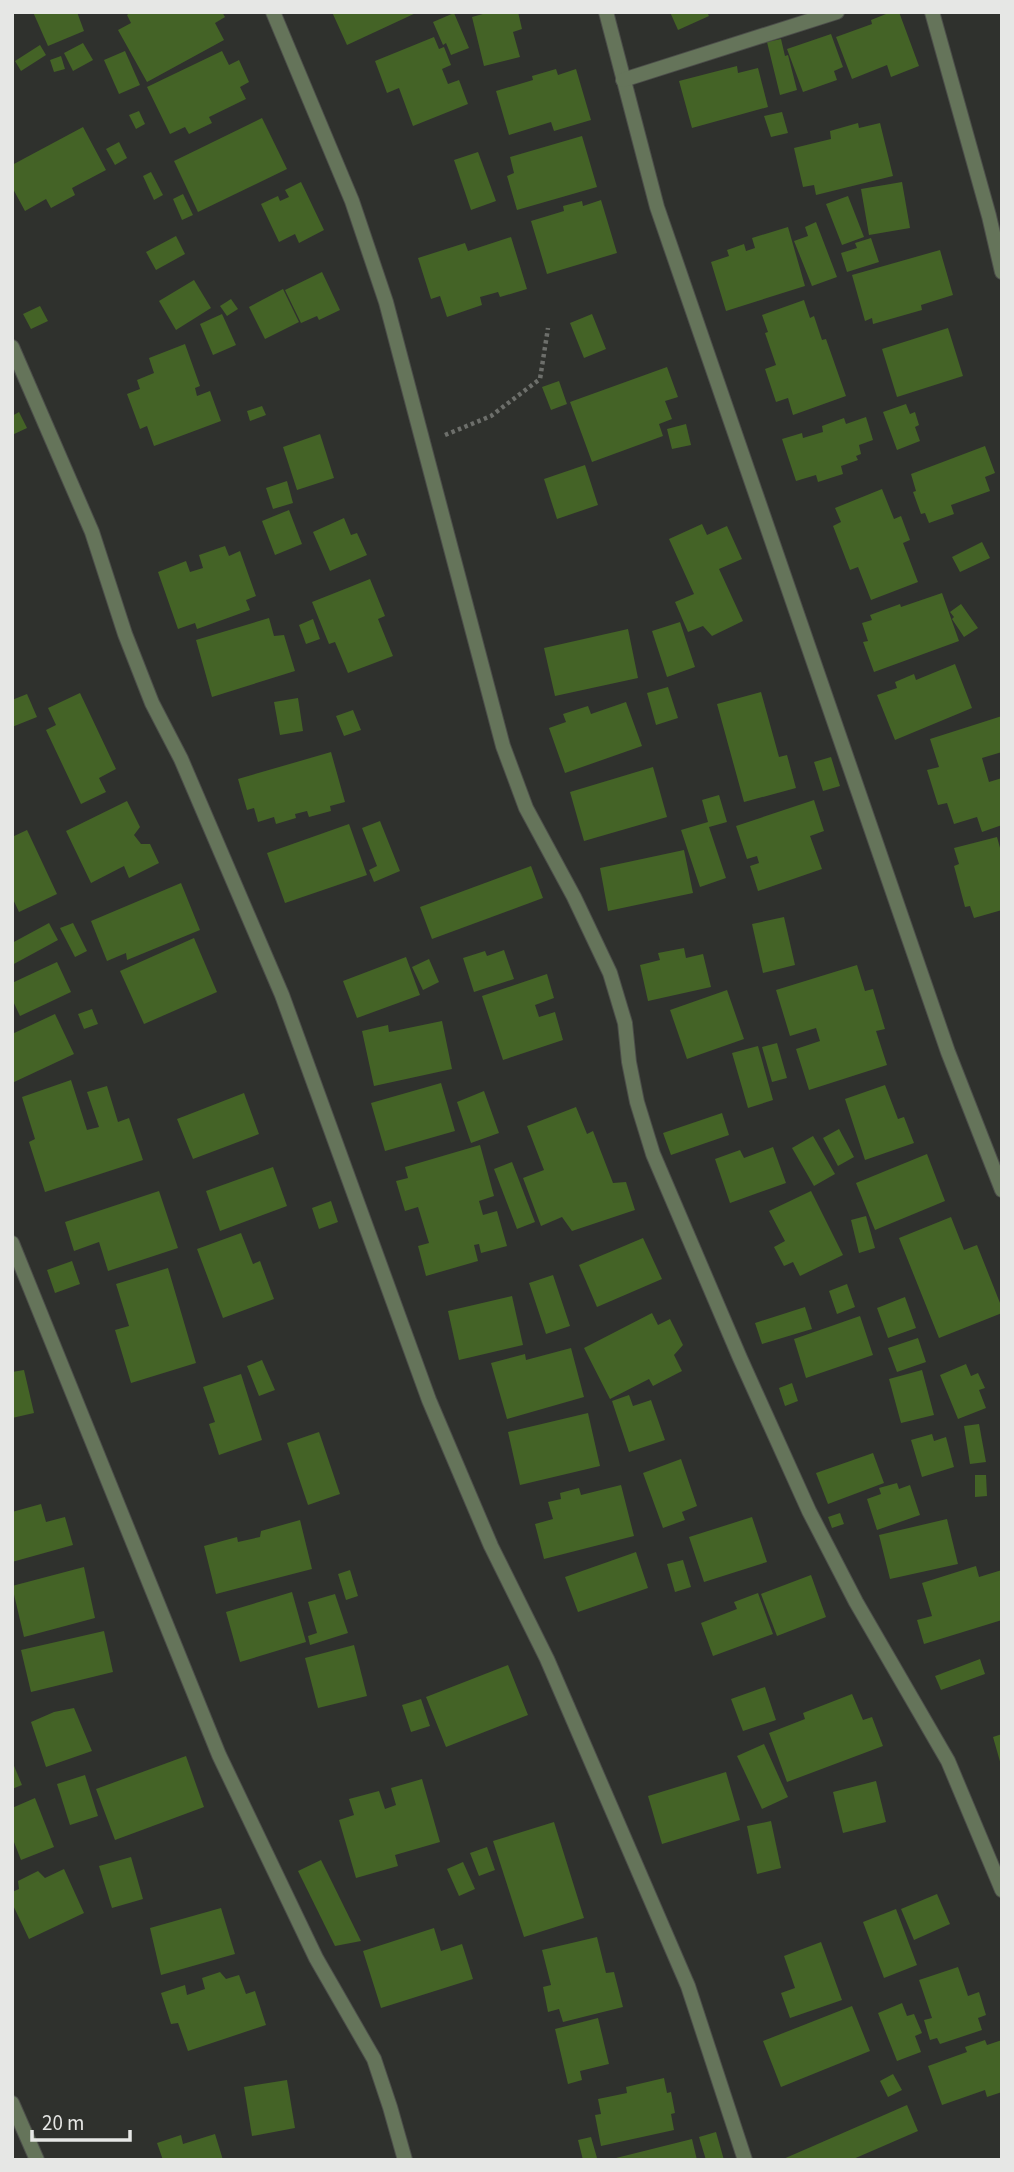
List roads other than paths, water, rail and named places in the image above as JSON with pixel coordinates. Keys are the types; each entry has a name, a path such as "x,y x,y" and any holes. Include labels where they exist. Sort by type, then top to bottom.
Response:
{"street":[{"path":"273,12 352,201 386,302 503,747 526,808 574,897 610,973 625,1023 637,1102 653,1153 735,1346 809,1510 856,1602 948,1761 1002,1890"},
{"path":"606,12 657,207 948,1052 1002,1190"},
{"path":"623,80 837,12"},
{"path":"932,12 1002,272"},
{"path":"12,347 92,532 125,634 152,703 181,760 282,995 429,1400 491,1546 547,1660 688,1986 745,2160"},
{"path":"12,1243 219,1755 316,1958 374,2059 405,2160"},
{"path":"12,2103 37,2160"}]}
